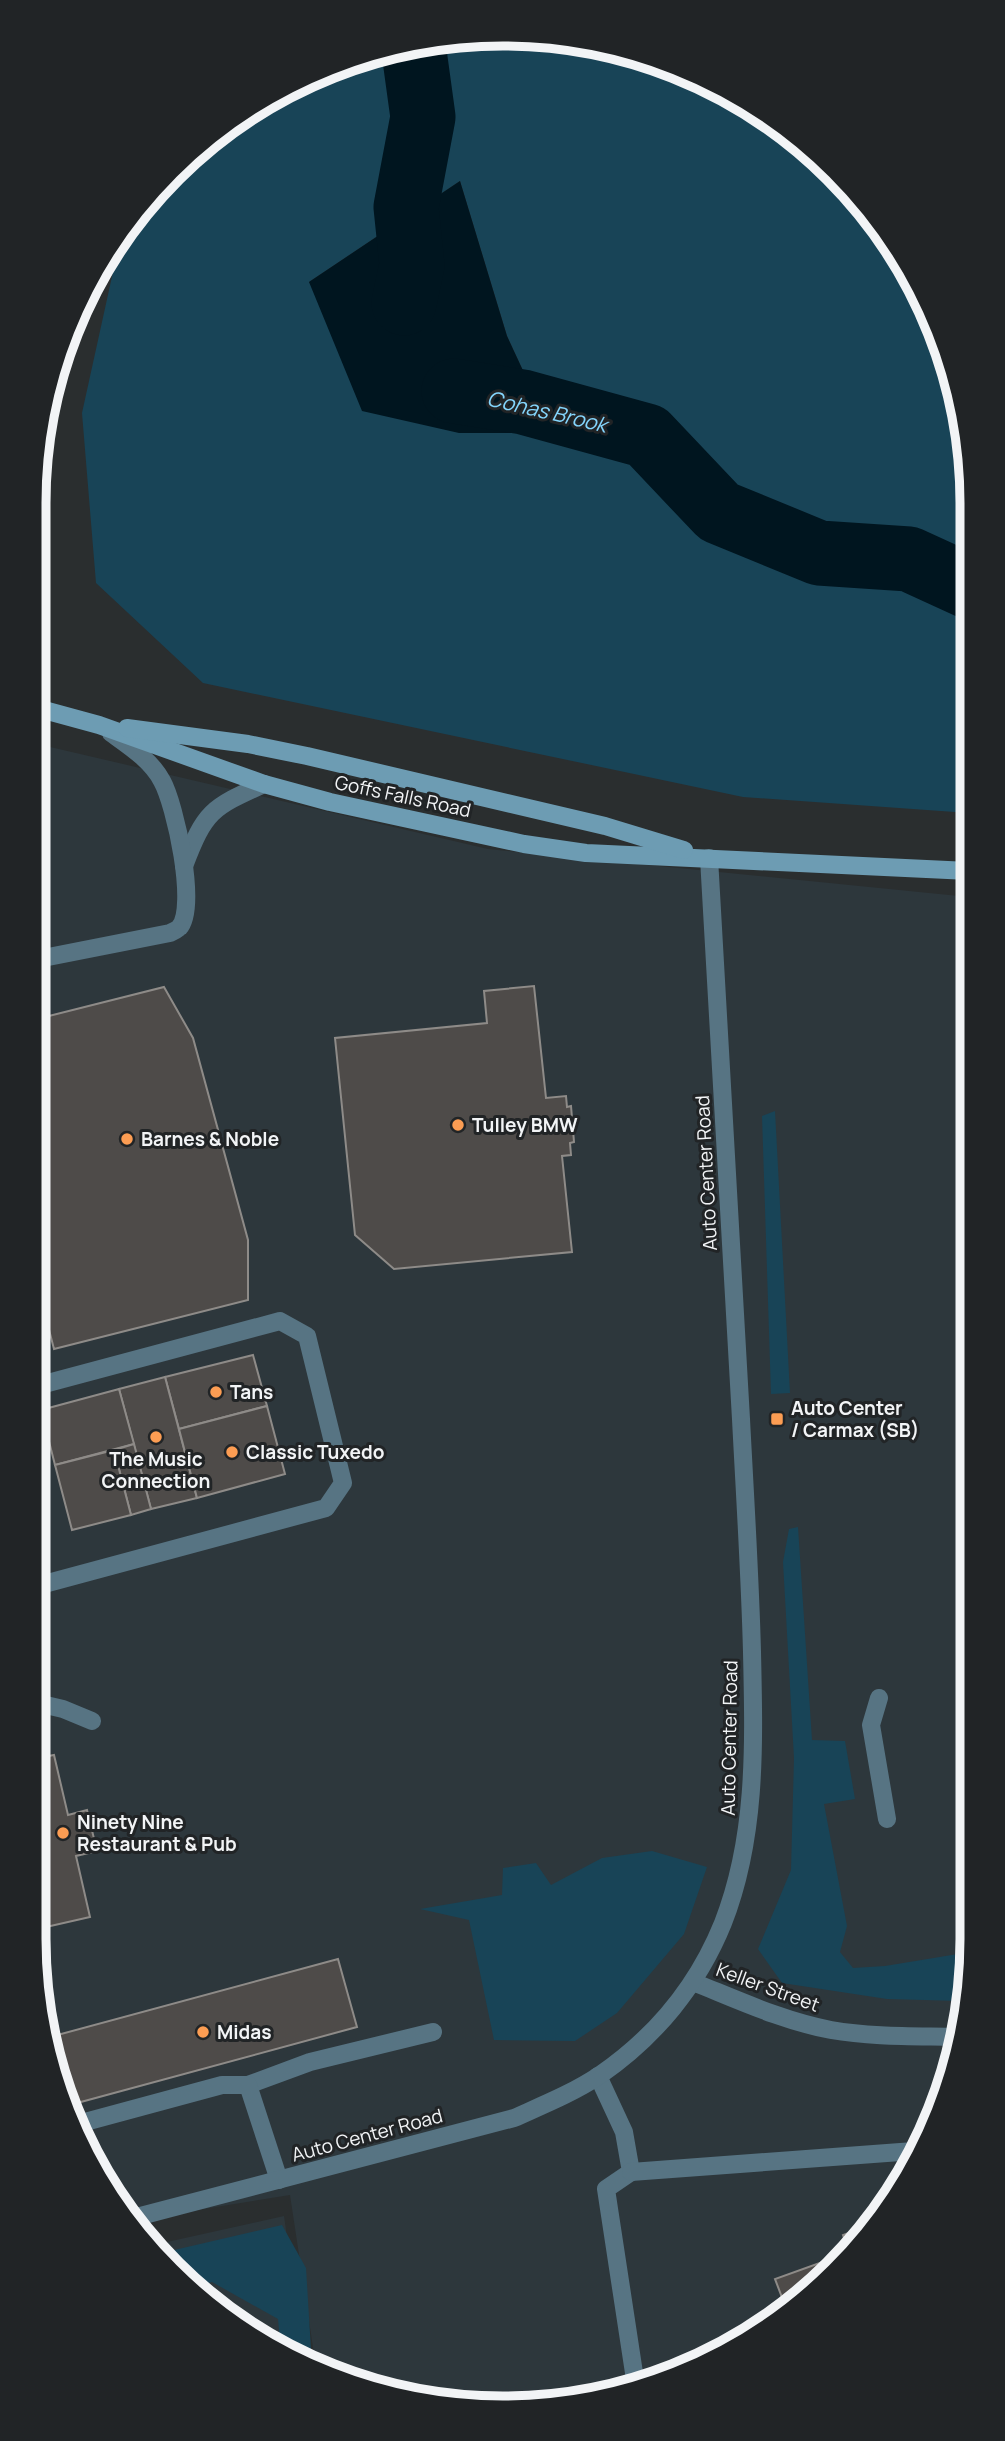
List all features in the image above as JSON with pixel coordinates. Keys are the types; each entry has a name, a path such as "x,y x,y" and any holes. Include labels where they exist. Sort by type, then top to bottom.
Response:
{"street":[{"name":"Goffs Falls Road","path":"46,711 99,725 264,785 524,844 586,853 960,871"},
{"name":"Goffs Falls Road","path":"99,725 248,744 307,756 605,826 709,858"},
{"path":"46,957 170,933 179,928 187,905 184,866 173,810 161,779 136,750 99,725"},
{"path":"184,866 205,819 223,802 264,785"},
{"name":"Auto Center Road","path":"140,2216 514,2118 562,2096 598,2076 631,2052 667,2017 694,1982 722,1925 746,1847 754,1726 746,1501 709,858"},
{"path":"46,1384 280,1321 307,1336 344,1483 326,1508 46,1583"},
{"path":"879,1698 871,1725 887,1819"},
{"path":"46,1705 92,1721"},
{"name":"Keller Street","path":"694,1982 788,2019 832,2030 876,2035 949,2037"},
{"path":"84,2122 222,2085 248,2085 310,2062 433,2032"},
{"path":"598,2076 624,2132 631,2172"},
{"path":"248,2085 279,2180"},
{"path":"634,2376 606,2189 631,2172 906,2152"}],"shaded area":[{"path":"473,46 532,46 592,54 677,80 731,107 756,123 781,140 826,179 865,224 882,249 898,274 925,328 951,413 959,473 960,812 743,797 203,683 96,583 82,413 115,261 140,224 179,179 224,140 274,107 328,80 384,61","holes":["460,181 507,336 552,433 309,282"]},
{"path":"460,181 507,336 552,433 459,433 362,411 309,282"},
{"path":"46,746 488,849 960,896 959,1968 944,2057 925,2113 912,2141 882,2192 846,2240 804,2282 756,2318 705,2348 649,2371 592,2387 532,2395 473,2395 413,2387 356,2371 314,2355 290,2195 142,2219 107,2167 80,2113 54,2028 46,1968"},
{"path":"775,1111 790,1393 771,1394 762,1116"},
{"path":"798,1527 812,1740 845,1741 855,1799 824,1804 847,1926 840,1952 853,1968 885,1966 959,1954 956,2001 887,1999 782,1983 758,1949 791,1870 794,1758 783,1562 789,1529"},
{"path":"652,1851 707,1867 684,1934 617,2013 575,2041 494,2040 469,1920 420,1909 502,1895 503,1868 536,1863 551,1885 602,1858"},
{"path":"284,2216 303,2349 224,2301 179,2262 162,2243"},
{"path":"282,2225 306,2268 311,2353 280,2337 278,2319 212,2282 204,2284 169,2251"}],"building":[{"name":"Tulley BMW","path":"534,986 546,1098 566,1096 567,1107 571,1106 574,1142 570,1143 571,1155 562,1156 572,1252 394,1269 355,1235 335,1038 487,1023 484,991"},
{"name":"Barnes & Noble","path":"164,987 193,1038 248,1240 248,1300 54,1349 46,1318 46,1017"},
{"name":"Tans","path":"253,1355 267,1406 179,1429 165,1377"},
{"name":"The Music Connection","path":"165,1377 197,1498 151,1509 119,1389"},
{"path":"119,1389 134,1444 55,1465 46,1430 46,1409"},
{"name":"Classic Tuxedo","path":"267,1406 285,1474 197,1498 179,1429"},
{"path":"134,1444 151,1509 131,1515 114,1450"},
{"path":"114,1450 131,1515 72,1530 55,1465"},
{"name":"Ninety Nine Restaurant & Pub","path":"54,1755 68,1815 87,1810 97,1851 76,1856 90,1917 46,1927 46,1757"},
{"name":"Midas","path":"338,1959 357,2027 76,2103 56,2035"},
{"path":"853,2231 845,2241 843,2235"},
{"path":"828,2260 783,2300 775,2279"}],"waterway":[{"name":"Cohas Brook","path":"404,303 412,265 406,207 423,117 414,54"},
{"name":"Cohas Brook","path":"454,391 523,402 647,436 719,512 819,553 909,559 960,582"}],"place":[{"name":"Tulley BMW","path":"458,1125"},
{"name":"Barnes & Noble","path":"127,1139"},
{"name":"Tans","path":"216,1392"},
{"name":"Auto Center / Carmax (SB)","path":"777,1419"},
{"name":"The Music Connection","path":"156,1437"},
{"name":"Classic Tuxedo","path":"232,1452"},
{"name":"Ninety Nine Restaurant & Pub","path":"63,1833"},
{"name":"Midas","path":"203,2032"}]}
